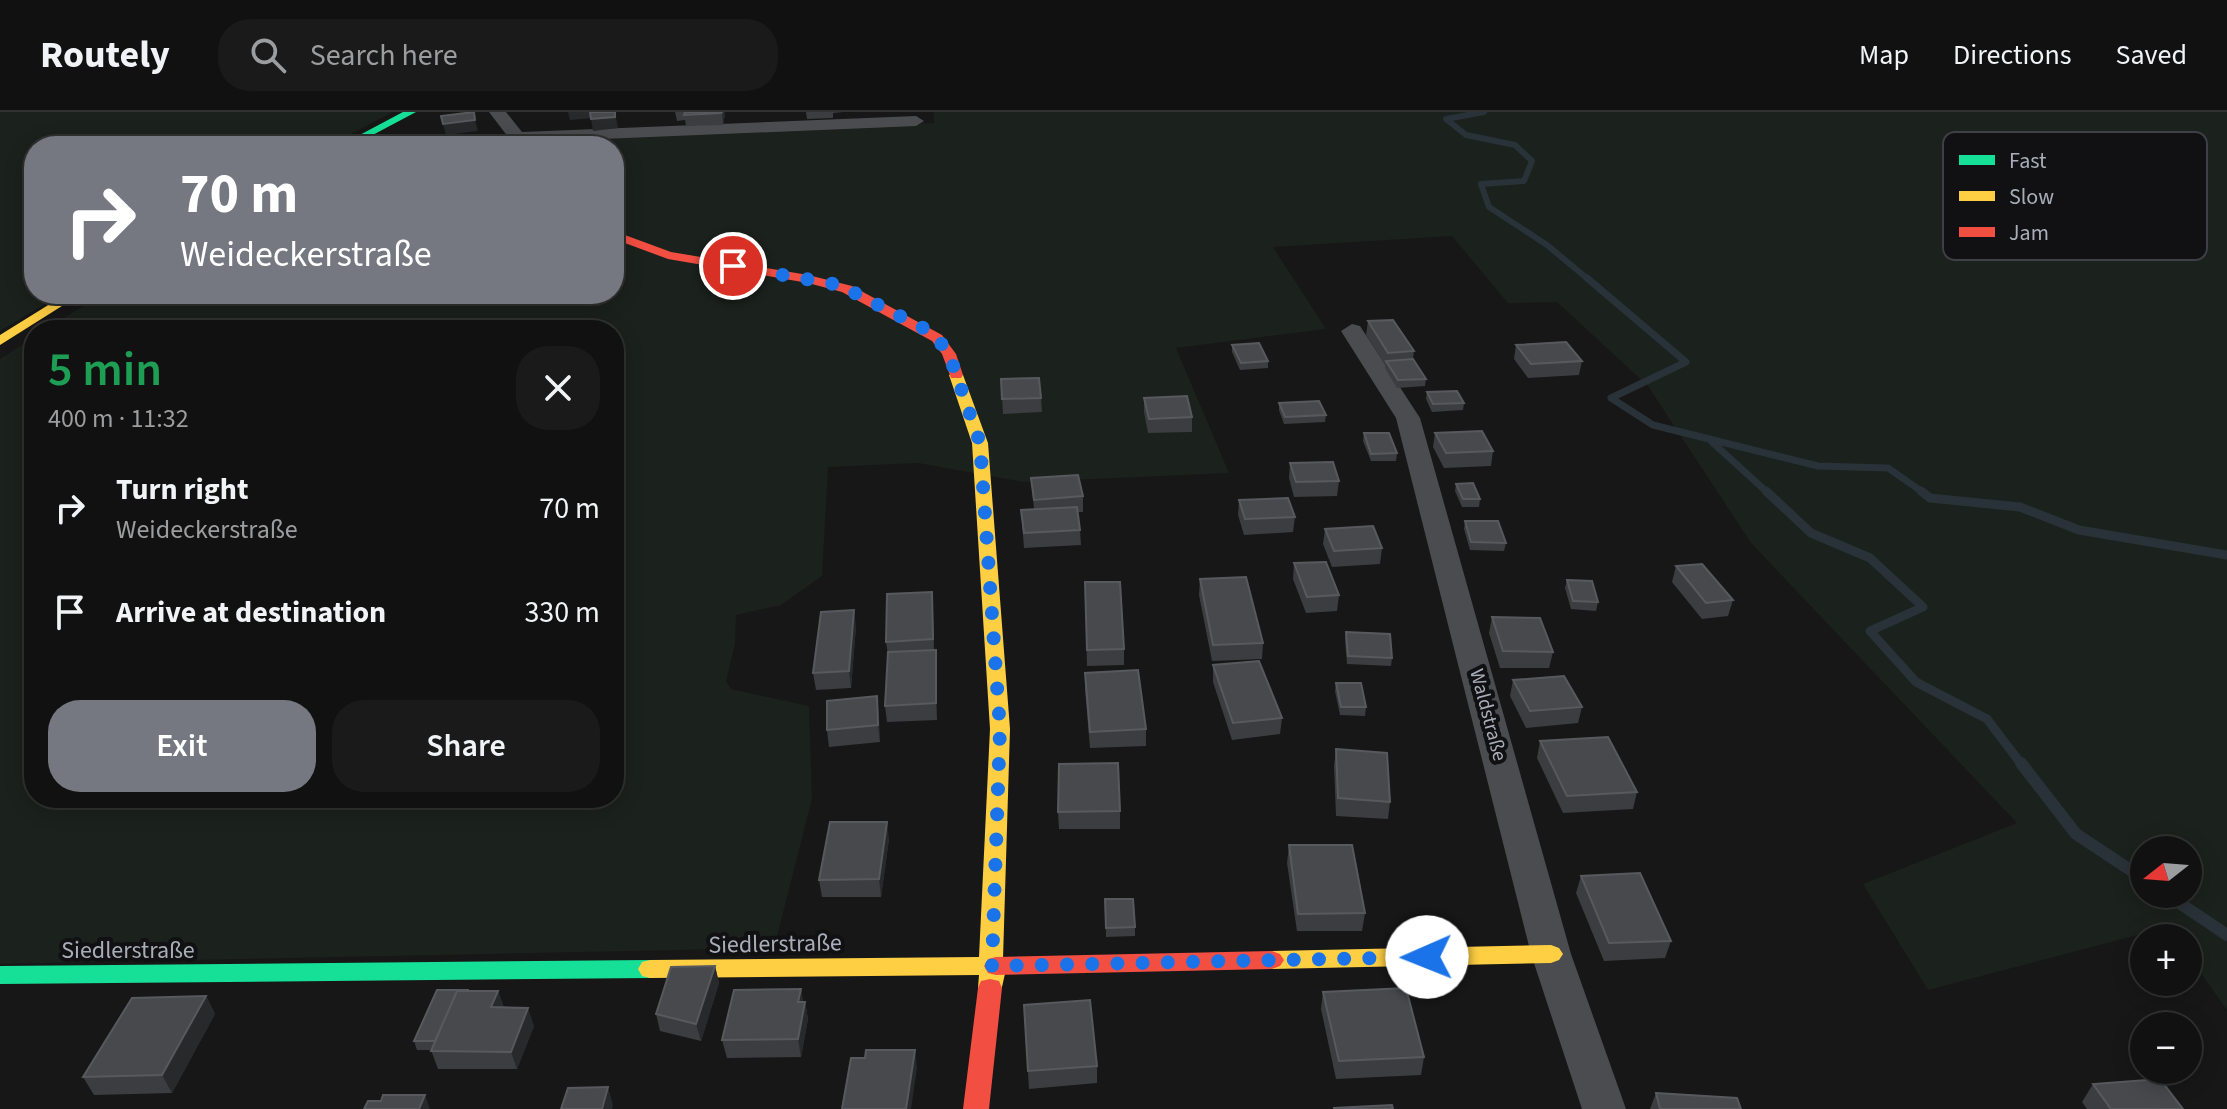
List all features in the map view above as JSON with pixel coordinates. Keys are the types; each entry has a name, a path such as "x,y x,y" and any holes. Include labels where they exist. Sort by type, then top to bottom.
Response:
{"street":[{"path":"364,136 411,112"},
{"path":"497,112 517,136"},
{"path":"592,136 792,119 916,121"},
{"path":"624,240 642,249 677,258 839,285 925,329 937,338 949,354 980,443 1000,729 992,966 976,1109"},
{"path":"34,320 59,304"},
{"path":"0,341 24,326"},
{"name":"Waldstraße","path":"1352,331 1408,418 1551,954 1604,1109"},
{"name":"Siedlerstraße","path":"0,975 992,966 1551,954"}],"shaded area":[{"path":"0,112 393,112 347,136 24,136 24,304 45,304 0,331"},
{"path":"934,112 2227,112 2227,1010 2202,975 2202,924 2130,924 2130,937 1928,990 1863,884 2017,823 1751,543 1648,386 1557,302 1508,303 1452,236 1273,247 1326,329 1176,348 1229,473 1023,482 918,463 828,467 822,576 781,605 736,615 735,644 726,681 731,689 809,706 812,799 774,948 0,964 0,359 24,343 24,808 624,808 624,320 61,320 86,304 624,304 624,137 934,123"}],"building":[{"path":"474,112 475,120 443,124 441,116"},
{"path":"590,112 615,112 615,117 591,119"},
{"path":"685,112 722,112 684,115"},
{"path":"1393,320 1414,351 1388,353 1368,321"},
{"path":"1566,342 1582,361 1531,364 1516,345"},
{"path":"1259,343 1268,361 1241,363 1232,345"},
{"path":"1413,359 1426,379 1398,380 1386,361"},
{"path":"1039,378 1041,398 1002,399 1001,379"},
{"path":"1457,391 1464,403 1433,404 1427,392"},
{"path":"1187,396 1192,417 1149,419 1144,398"},
{"path":"1319,401 1326,415 1285,417 1279,403"},
{"path":"1482,431 1493,451 1446,453 1435,433"},
{"path":"1364,433 1389,433 1397,453 1371,454"},
{"path":"1333,462 1339,481 1296,482 1290,463"},
{"path":"1078,475 1083,496 1034,500 1031,478"},
{"path":"1473,483 1480,499 1463,499 1456,484"},
{"path":"1288,498 1295,517 1245,519 1239,500"},
{"path":"1077,507 1080,530 1024,533 1021,510"},
{"path":"1465,521 1498,521 1506,543 1471,542"},
{"path":"1373,526 1382,548 1334,551 1325,529"},
{"path":"1326,562 1339,595 1307,597 1294,563"},
{"path":"1702,564 1733,600 1706,603 1676,566"},
{"path":"1246,577 1263,643 1213,645 1200,579"},
{"path":"1567,580 1592,581 1598,602 1573,601"},
{"path":"1085,582 1120,582 1124,649 1087,650"},
{"path":"932,592 933,639 886,642 887,594"},
{"path":"854,610 849,671 813,673 821,612"},
{"path":"1492,617 1540,618 1553,652 1503,651"},
{"path":"1346,632 1390,634 1392,658 1348,656"},
{"path":"936,650 936,703 885,706 888,652"},
{"path":"1259,661 1282,718 1233,723 1213,665"},
{"path":"1138,670 1146,729 1090,732 1085,673"},
{"path":"1564,676 1582,707 1530,711 1513,680"},
{"path":"1336,683 1361,683 1366,707 1341,707"},
{"path":"877,696 878,725 827,730 827,701"},
{"path":"1608,737 1637,792 1567,796 1540,741"},
{"path":"1336,749 1387,753 1390,802 1338,798"},
{"path":"1118,763 1120,811 1058,812 1059,764"},
{"path":"830,822 887,822 879,879 819,880"},
{"path":"1289,845 1352,845 1365,913 1298,914"},
{"path":"1640,873 1671,941 1609,943 1581,876"},
{"path":"1105,899 1133,899 1135,927 1106,928"},
{"path":"715,966 696,1024 656,1014 671,967"},
{"path":"1406,988 1424,1057 1339,1061 1323,992"},
{"path":"801,989 798,1002 805,1002 798,1039 722,1040 734,990"},
{"path":"437,990 469,990 457,991 435,1041 414,1041"},
{"path":"457,991 498,991 491,1007 528,1008 511,1052 431,1051"},
{"path":"206,996 162,1075 83,1077 132,998"},
{"path":"1090,1000 1097,1066 1028,1071 1024,1005"},
{"path":"866,1050 915,1050 906,1109 842,1109 851,1058 865,1058"},
{"path":"2130,1081 2130,1084 2164,1084 2183,1109 2111,1109 2093,1084"},
{"path":"608,1087 602,1109 561,1109 568,1088"},
{"path":"1656,1093 1737,1098 1741,1109 1660,1109"},
{"path":"383,1095 425,1095 419,1109 364,1109 368,1101 381,1101"},
{"path":"1392,1105 1393,1109 1334,1109 1334,1108"}],"waterway":[{"path":"1484,112 1446,119 1466,135 1515,145 1532,161 1524,181 1481,184 1489,207 1547,245 1589,280"},
{"path":"1587,278 1686,362 1611,398 1653,425 1818,466 1888,468 1924,493"},
{"path":"1712,442 1768,493"},
{"path":"1766,491 1811,533 1870,558 1923,607 1870,631 1916,682 1987,719 2022,765"},
{"path":"1921,491 1930,498 2020,507 2079,530 2227,555"},
{"path":"2021,763 2076,834 2130,870"},
{"path":"2187,908 2227,935"}],"traffic: fast":[{"path":"364,136 411,112"},
{"path":"0,975 650,969"}],"traffic: slow":[{"path":"34,320 59,304"},
{"path":"0,341 24,326"},
{"path":"956,375 980,443 1000,729 990,988"},
{"path":"1272,960 1551,954"},
{"path":"650,969 996,966"}],"traffic: jam":[{"path":"624,239 668,255 808,279 847,289 937,338 949,354 956,375"},
{"path":"996,966 1272,960"},
{"path":"976,1109 990,988"}],"route":[{"path":"733,266 839,285 925,329 937,338 949,354 980,443 1000,729 992,966 1427,957"}]}
